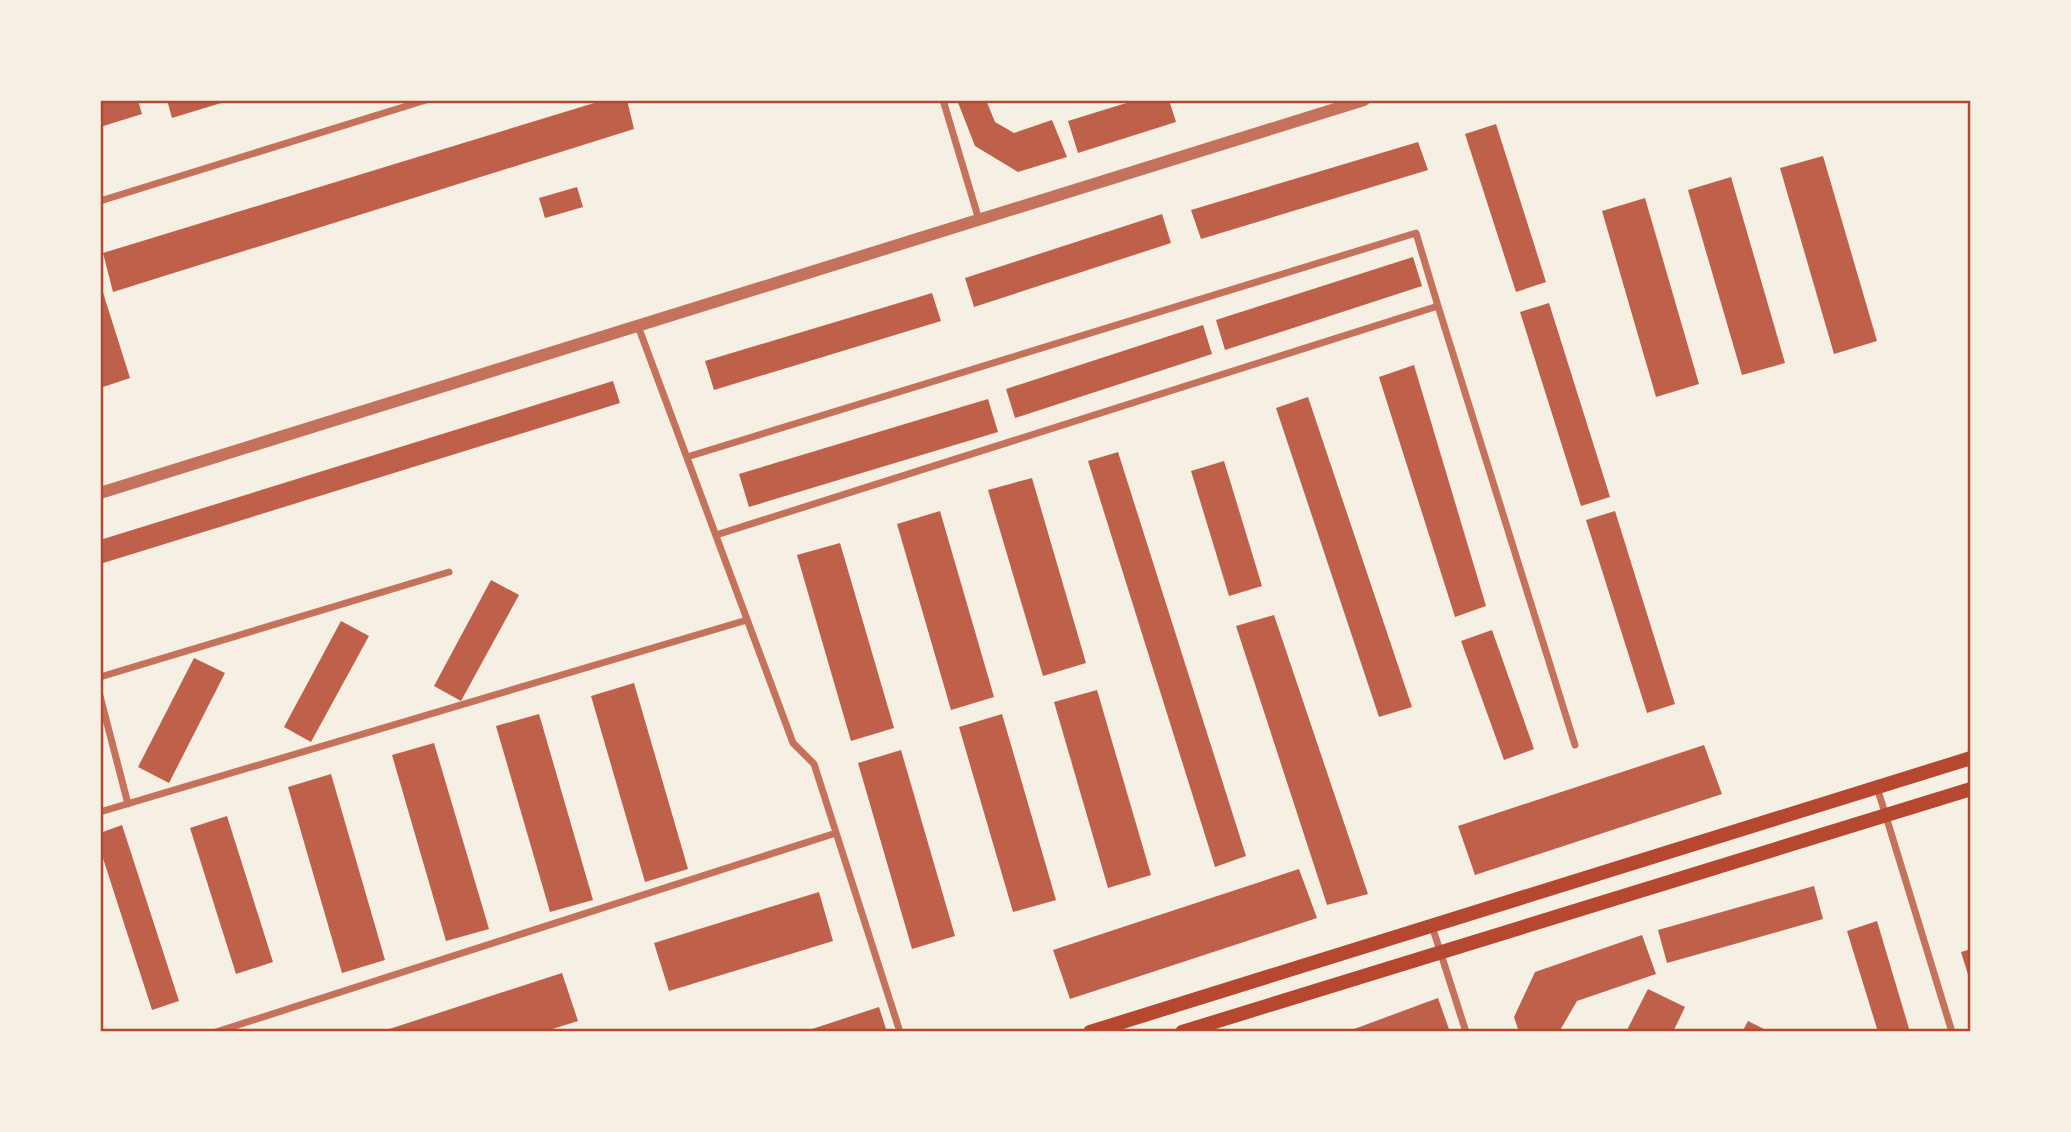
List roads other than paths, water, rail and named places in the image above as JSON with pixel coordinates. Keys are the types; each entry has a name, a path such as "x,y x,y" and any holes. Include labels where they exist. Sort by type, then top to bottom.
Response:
{"main road":[{"path":"1090,1032 1971,758"},
{"path":"1182,1032 1971,789"}],"street":[{"path":"100,201 426,100"},
{"path":"943,100 979,220"},
{"path":"100,493 1364,100"},
{"path":"687,457 1416,233 1575,745"},
{"path":"716,535 1438,306"},
{"path":"638,326 793,743 814,764 900,1032"},
{"path":"100,677 449,572"},
{"path":"100,812 747,620"},
{"path":"100,696 128,804"},
{"path":"1877,786 1952,1032"},
{"path":"216,1032 836,833"},
{"path":"1432,926 1466,1032"}]}
